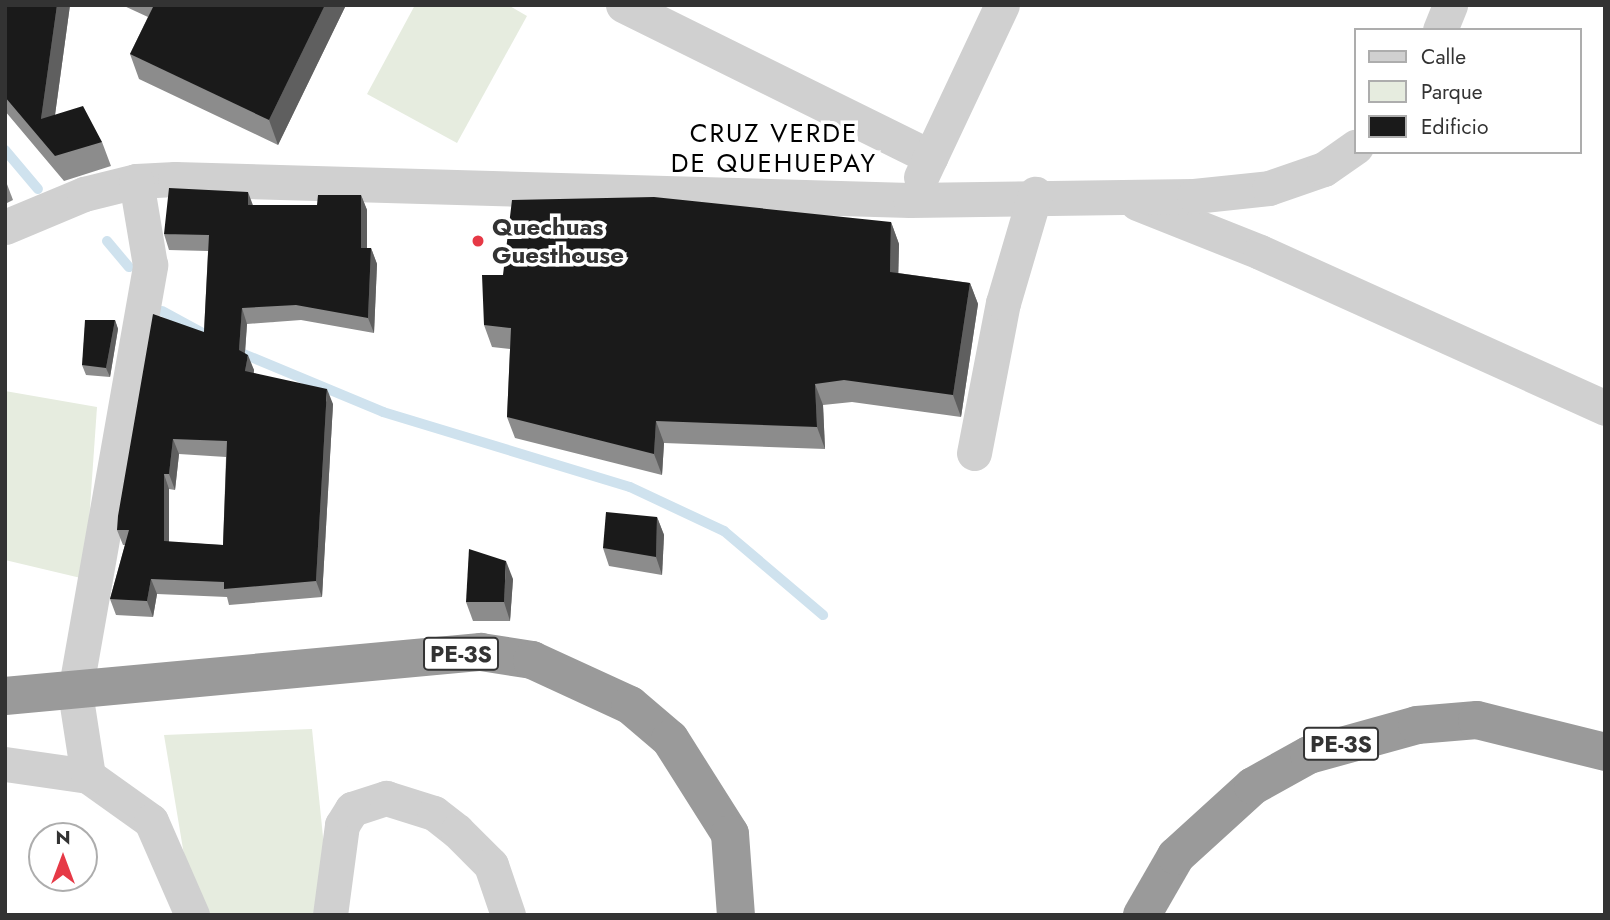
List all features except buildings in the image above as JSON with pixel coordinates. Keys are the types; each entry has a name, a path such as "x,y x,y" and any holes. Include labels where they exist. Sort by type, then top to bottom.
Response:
{"highway":[{"name":"PE-3S","path":"5,696 75,692 481,652 532,660 629,705 670,739 730,834 736,915"},
{"name":"PE-3S","path":"1142,915 1176,856 1253,786 1309,755 1417,725 1477,720 1605,752"}],"street":[{"path":"623,5 930,157"},
{"path":"911,200 1002,5"},
{"path":"1441,28 1450,5"},
{"path":"5,227 136,181 911,200 1035,194 1194,196 1269,188 1324,169 1354,147"},
{"path":"88,776 75,692 150,265 136,181"},
{"path":"1111,193 1260,252 1605,408"},
{"path":"974,453 1003,303 1035,194"},
{"path":"5,764 88,776 150,821 192,915"},
{"path":"330,915 342,825 352,809 386,798 434,813 457,831 491,865 508,915"}],"green space":[{"path":"415,5 508,5 527,16 457,143 367,94"},
{"path":"5,391 97,407 85,579 5,560"},
{"path":"312,729 331,915 194,915 164,735"}],"waterway":[{"path":"5,150 38,189"},
{"path":"107,241 129,267"},
{"path":"162,311 212,338"},
{"path":"239,352 383,412 630,487 724,531 823,615"}],"place":[{"name":"Quechuas Guesthouse","path":"478,241"}],"district":[{"name":"CRUZ VERDE DE QUEHUEPAY","path":"774,149"}]}
